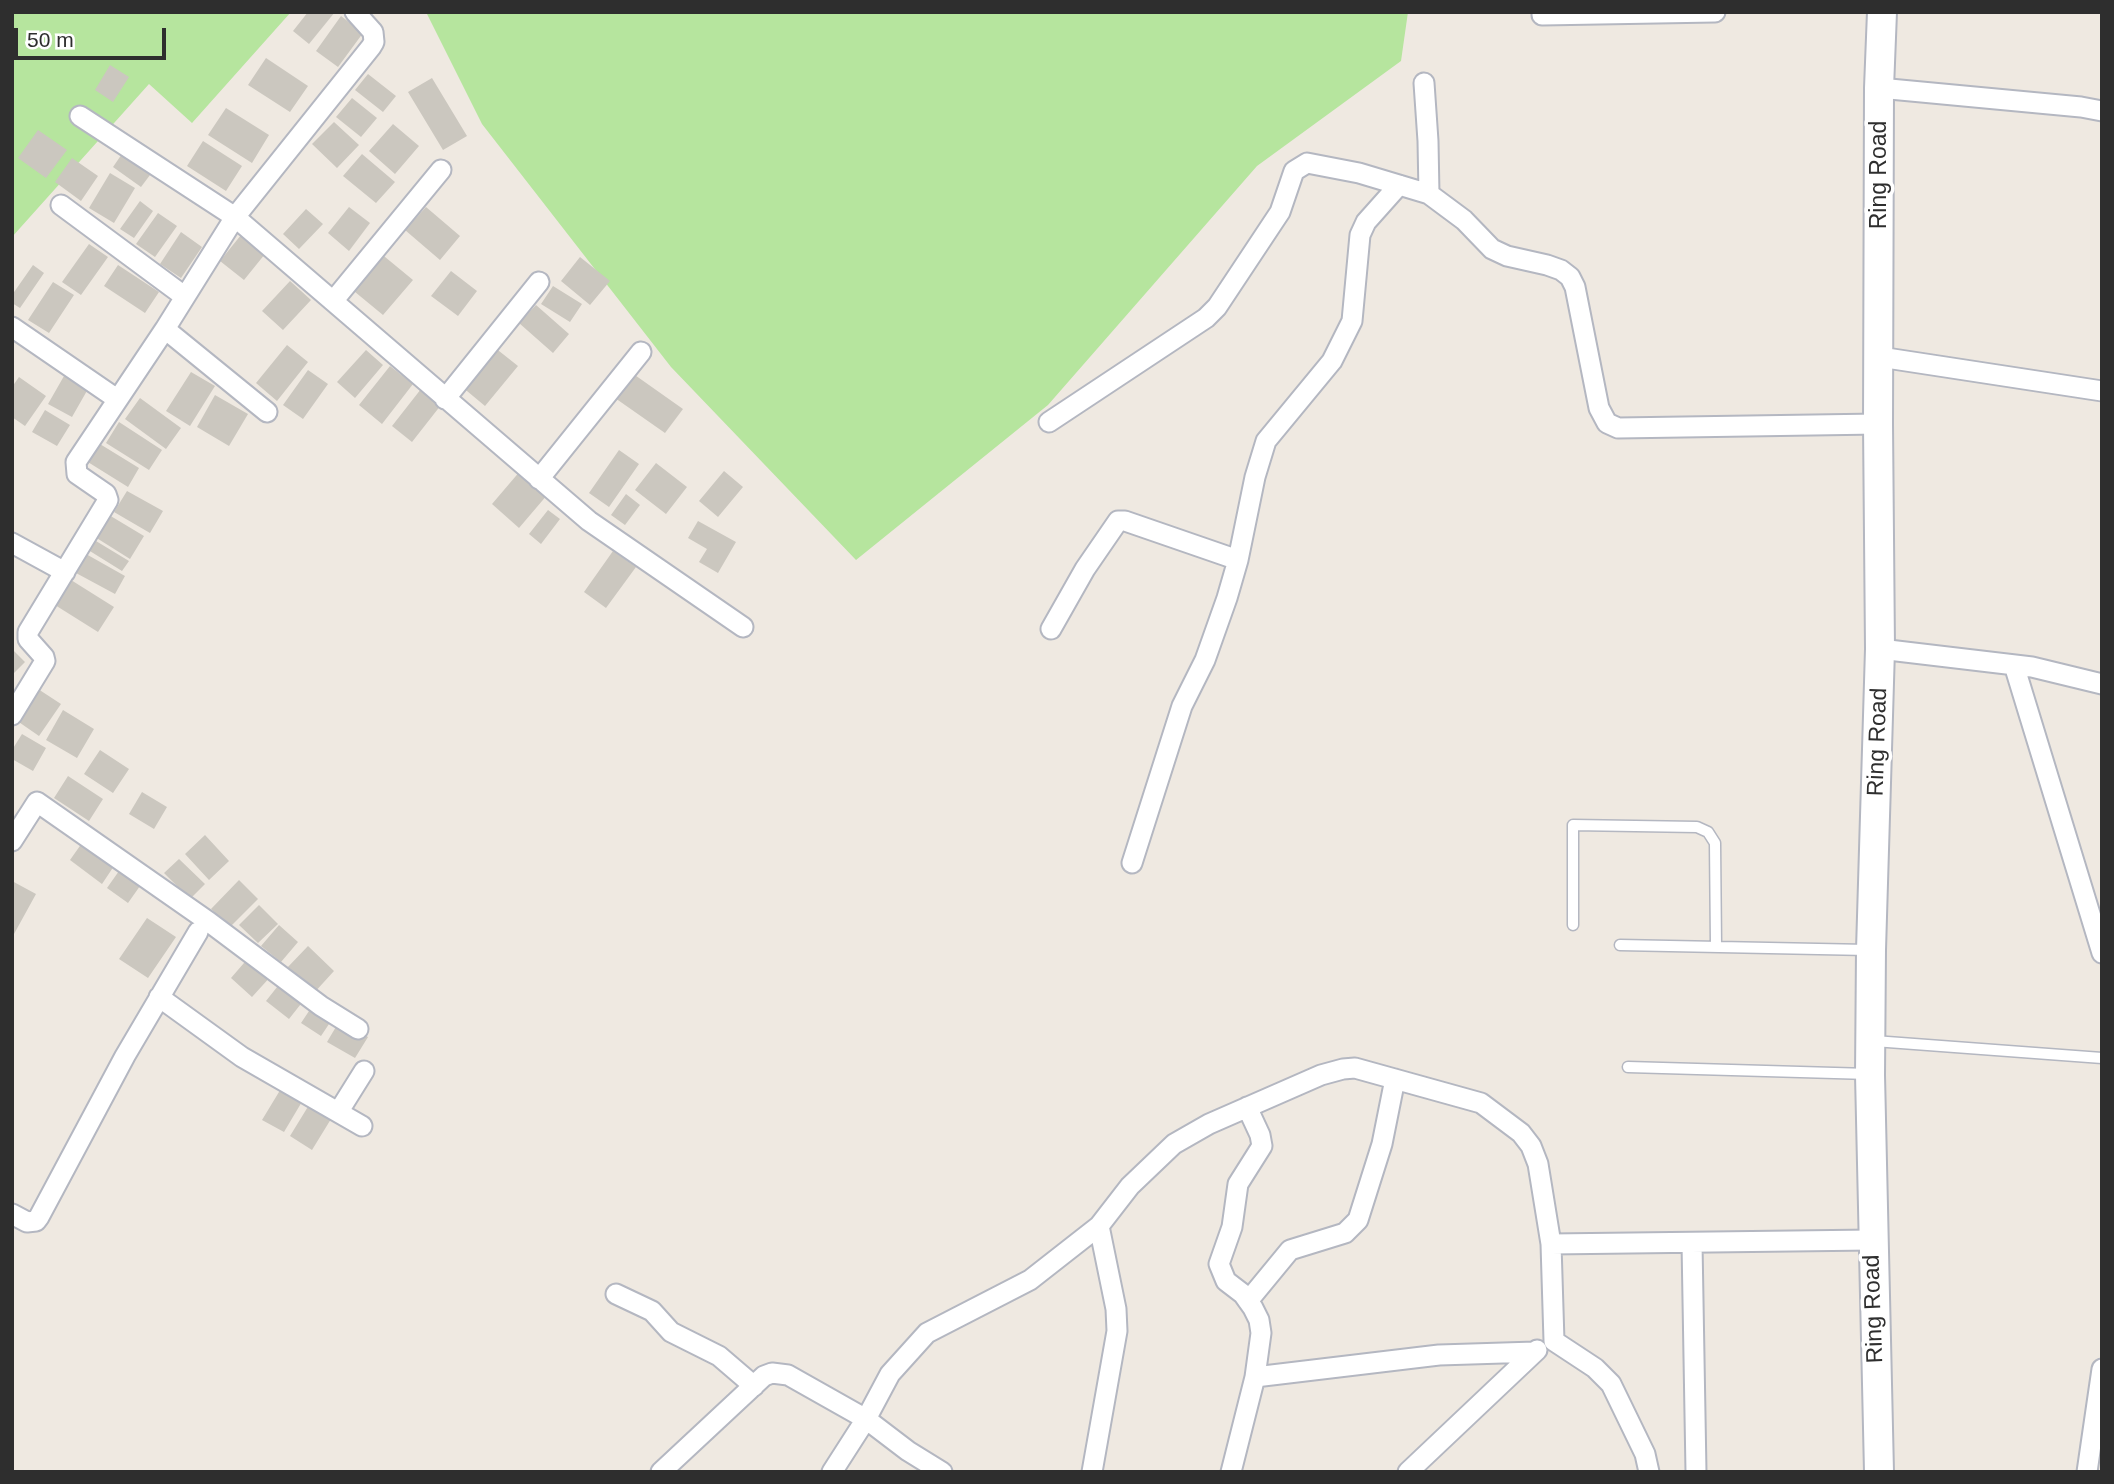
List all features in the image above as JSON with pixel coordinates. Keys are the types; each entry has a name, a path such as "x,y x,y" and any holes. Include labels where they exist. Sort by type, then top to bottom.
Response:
{"street":[{"path":"12,715 45,661 28,639 28,632 107,504 106,494 77,474 76,462 235,217 374,42 371,27 355,12"},
{"path":"1542,15 1715,12"},
{"path":"1864,12 1882,12"},
{"name":"Ring Road","path":"1879,1472 1872,1240 1870,1040 1881,649 1878,424 1882,12"},
{"path":"1424,83 1429,194"},
{"path":"1880,88 2102,111"},
{"path":"80,116 235,217 589,521 743,627"},
{"path":"1049,422 1206,318 1217,307 1280,212 1297,167 1307,163 1359,173 1429,194 1464,220 1492,249 1507,256 1561,270 1570,277 1575,287 1599,408 1607,423 1618,428 1878,424"},
{"path":"334,300 441,170"},
{"path":"1132,863 1182,706 1205,660 1238,561 1255,477 1266,441 1332,360 1352,321 1362,228 1399,185"},
{"path":"61,205 184,296"},
{"path":"445,398 539,282"},
{"path":"12,327 117,399"},
{"path":"165,328 267,412"},
{"path":"539,478 641,352"},
{"path":"1880,357 2102,391"},
{"path":"1051,629 1085,569 1118,521 1125,521 1238,561"},
{"path":"12,543 65,572"},
{"path":"1881,649 2032,667 2102,684"},
{"path":"2014,665 2102,953"},
{"path":"12,841 37,802 209,922 321,1006 358,1028"},
{"path":"12,1214 27,1222 36,1221 39,1217 125,1056 198,932"},
{"path":"159,997 242,1057 362,1126"},
{"path":"832,1472 866,1419 890,1374 927,1333 1030,1280 1099,1226 1130,1186 1174,1144 1209,1124 1321,1075 1343,1069 1355,1068 1481,1103 1521,1133 1531,1146 1538,1164 1551,1244 1554,1341"},
{"path":"339,1111 364,1071"},
{"path":"1248,1301 1290,1250 1345,1233 1358,1220 1382,1144 1395,1079"},
{"path":"1231,1472 1255,1377 1261,1333 1259,1320 1248,1301 1226,1280 1219,1264 1231,1227 1238,1184 1262,1146 1261,1135 1247,1108"},
{"path":"1092,1472 1117,1331 1116,1309 1099,1226"},
{"path":"1551,1244 1872,1240"},
{"path":"1692,1242 1696,1472"},
{"path":"615,1294 652,1311 671,1332 719,1356 754,1386"},
{"path":"1408,1472 1429,1463 1535,1352 1554,1341"},
{"path":"1554,1341 1595,1368 1611,1384 1645,1454 1650,1472"},
{"path":"1255,1377 1439,1355 1535,1352"},
{"path":"2087,1472 2102,1369"},
{"path":"661,1472 764,1376 772,1373 788,1375 866,1419 908,1451 942,1472"}],"lane":[{"path":"1573,925 1573,825 1697,827 1708,831 1715,843 1716,946"},
{"path":"1620,945 1871,950"},
{"path":"1870,1040 2102,1058"},
{"path":"1628,1067 1870,1074"}],"green space":[{"path":"12,12 291,12 192,123 149,84 12,237"},
{"path":"426,12 1408,12 1401,61 1257,166 1048,405 856,560 671,367 482,124"}],"building":[{"path":"308,12 335,12 309,44 293,31"},
{"path":"341,16 363,33 338,67 316,51"},
{"path":"266,58 308,86 290,112 248,85"},
{"path":"110,65 129,77 113,102 95,90"},
{"path":"368,74 396,96 383,112 355,90"},
{"path":"432,78 467,136 443,150 408,92"},
{"path":"352,98 377,118 361,137 336,117"},
{"path":"226,108 269,135 252,163 208,135"},
{"path":"334,122 359,145 337,168 312,144"},
{"path":"393,124 419,146 395,174 369,151"},
{"path":"38,130 67,150 46,178 18,158"},
{"path":"203,141 242,166 226,191 187,166"},
{"path":"124,151 153,171 141,187 113,167"},
{"path":"362,154 395,182 376,203 343,176"},
{"path":"72,158 98,176 81,201 55,182"},
{"path":"110,173 135,188 114,223 89,208"},
{"path":"140,201 153,211 134,238 120,229"},
{"path":"349,207 370,223 349,251 328,233"},
{"path":"426,207 460,236 440,260 405,230"},
{"path":"306,209 323,224 299,249 283,234"},
{"path":"158,213 177,226 155,257 136,244"},
{"path":"181,232 202,247 181,278 160,264"},
{"path":"241,235 265,254 244,280 220,261"},
{"path":"89,244 108,257 81,295 62,282"},
{"path":"379,252 413,280 383,315 349,287"},
{"path":"580,257 610,281 590,305 561,281"},
{"path":"33,265 44,273 20,308 12,303 12,295"},
{"path":"118,265 159,292 145,313 104,286"},
{"path":"451,271 477,291 458,316 431,296"},
{"path":"290,281 311,300 283,330 262,311"},
{"path":"53,282 74,295 49,333 28,320"},
{"path":"553,286 582,304 570,322 541,304"},
{"path":"536,305 569,334 553,353 519,323"},
{"path":"287,345 308,362 277,401 256,383"},
{"path":"494,347 518,366 485,406 461,386"},
{"path":"366,350 383,365 355,398 337,382"},
{"path":"390,366 413,384 382,424 359,405"},
{"path":"308,370 328,384 303,419 283,405"},
{"path":"191,372 215,386 190,426 166,411"},
{"path":"632,373 683,409 665,433 615,398"},
{"path":"64,376 88,389 72,417 48,404"},
{"path":"19,377 46,396 25,426 12,417 12,387"},
{"path":"421,389 441,405 412,442 392,426"},
{"path":"215,395 248,414 229,446 197,427"},
{"path":"140,398 181,428 166,449 125,419"},
{"path":"45,410 70,425 57,446 32,432"},
{"path":"119,422 162,450 149,470 106,443"},
{"path":"95,441 139,468 128,487 83,459"},
{"path":"619,450 639,464 609,507 589,493"},
{"path":"656,463 687,487 666,514 635,490"},
{"path":"521,470 548,494 519,528 492,504"},
{"path":"724,471 743,487 718,517 699,501"},
{"path":"127,491 163,511 150,533 114,512"},
{"path":"626,494 640,505 625,525 611,515"},
{"path":"548,510 560,519 541,544 529,534"},
{"path":"109,515 144,536 130,559 95,537"},
{"path":"698,521 736,542 718,573 699,562 707,549 688,538"},
{"path":"91,538 129,561 122,571 85,548"},
{"path":"613,551 636,567 606,608 584,592"},
{"path":"86,554 125,576 115,594 76,573"},
{"path":"71,580 114,607 98,632 55,605"},
{"path":"12,649 25,662 12,675"},
{"path":"35,687 61,704 39,736 13,718"},
{"path":"63,710 94,729 77,758 46,740"},
{"path":"22,734 46,748 33,771 12,759 12,750"},
{"path":"100,750 129,769 113,793 84,774"},
{"path":"68,776 103,799 89,821 54,798"},
{"path":"142,792 167,807 154,829 129,814"},
{"path":"205,835 229,861 209,880 185,854"},
{"path":"82,843 114,866 102,884 70,860"},
{"path":"179,859 205,884 190,899 164,873"},
{"path":"119,871 140,886 128,903 107,888"},
{"path":"239,880 258,899 230,927 211,909"},
{"path":"12,881 36,894 14,934 12,933"},
{"path":"259,905 278,924 258,943 239,925"},
{"path":"147,918 176,937 148,978 119,959"},
{"path":"279,925 298,942 281,962 261,946"},
{"path":"308,946 334,971 313,994 286,969"},
{"path":"250,956 272,975 252,997 231,978"},
{"path":"281,982 304,1000 289,1019 266,1001"},
{"path":"313,1005 333,1018 321,1036 301,1023"},
{"path":"340,1020 368,1037 355,1058 327,1042"},
{"path":"282,1087 303,1100 284,1132 262,1120"},
{"path":"309,1105 331,1119 312,1150 290,1136"}]}
